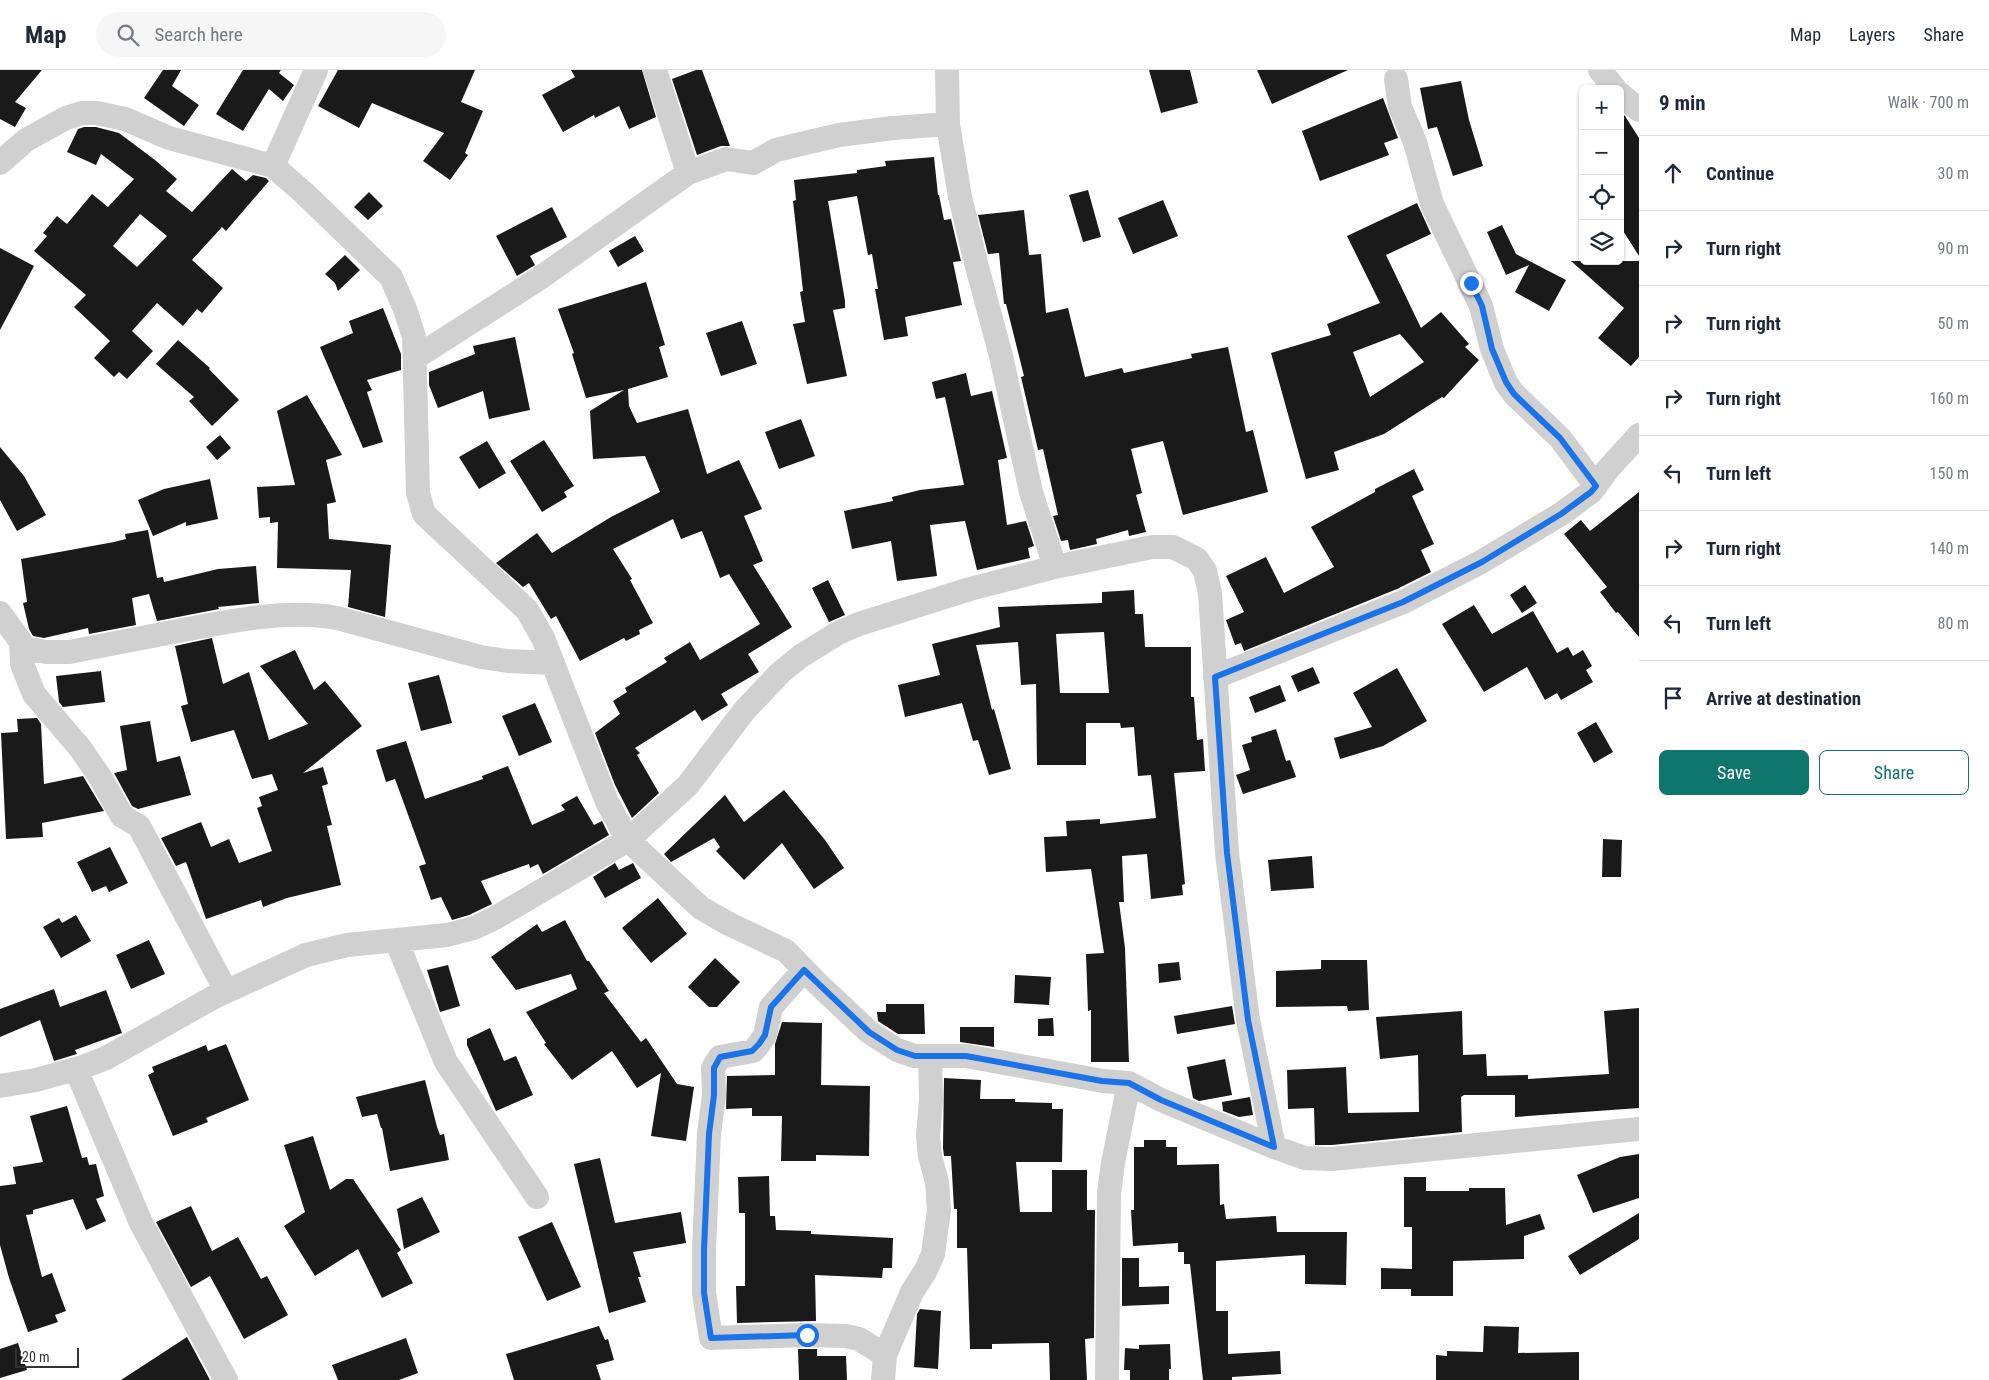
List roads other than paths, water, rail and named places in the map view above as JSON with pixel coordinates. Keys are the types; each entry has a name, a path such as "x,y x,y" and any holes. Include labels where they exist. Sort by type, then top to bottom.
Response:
{"street":[{"path":"273,166 316,70"},
{"path":"655,70 688,173"},
{"path":"947,70 948,124 960,197 1001,356 1031,492 1055,567"},
{"path":"1600,70 1612,85"},
{"path":"1396,79 1400,107 1414,142 1432,204 1482,306 1492,349 1506,382 1514,394 1560,438 1596,486"},
{"path":"1624,97 1639,110"},
{"path":"0,163 26,140 66,118 82,113 98,113 125,119 169,138 273,166 304,193 391,277 405,308 414,337 418,493 424,514 527,610 543,638 554,663 607,802 628,840 701,908 729,924 786,951 869,1032 897,1050 915,1056 966,1056 1102,1081 1129,1083 1161,1100 1305,1158 1332,1159 1639,1129"},
{"path":"415,358 540,278 688,173 726,159 752,163 776,150 839,135 893,128 948,124"},
{"path":"1215,677 1403,602 1482,562 1561,514 1591,492 1608,469 1639,435"},
{"path":"0,1086 36,1080 106,1058 226,991 306,955 347,944 448,935 474,928 495,918 628,840 688,784 744,711 781,672 801,656 838,633 859,624 970,589 1055,567 1152,547 1173,547 1197,559 1205,571 1210,593 1227,853 1248,1020 1274,1147"},
{"path":"0,613 18,637 22,648 22,664 34,694 80,748 100,777 122,816 139,826 226,991"},
{"path":"22,648 46,652 68,652 218,623 292,614 316,614 481,657 508,661 554,663"},
{"path":"396,940 446,1062 537,1197"},
{"path":"804,970 771,1007 765,1035 759,1044 752,1051 720,1057 714,1068 704,1250 704,1293 711,1338 807,1335 846,1336 859,1339 885,1355"},
{"path":"883,1380 885,1355 912,1292 934,1254 939,1210 937,1182 928,1136 931,1100 930,1057"},
{"path":"76,1069 141,1223 226,1380"},
{"path":"1107,1380 1109,1193 1129,1083"}]}
